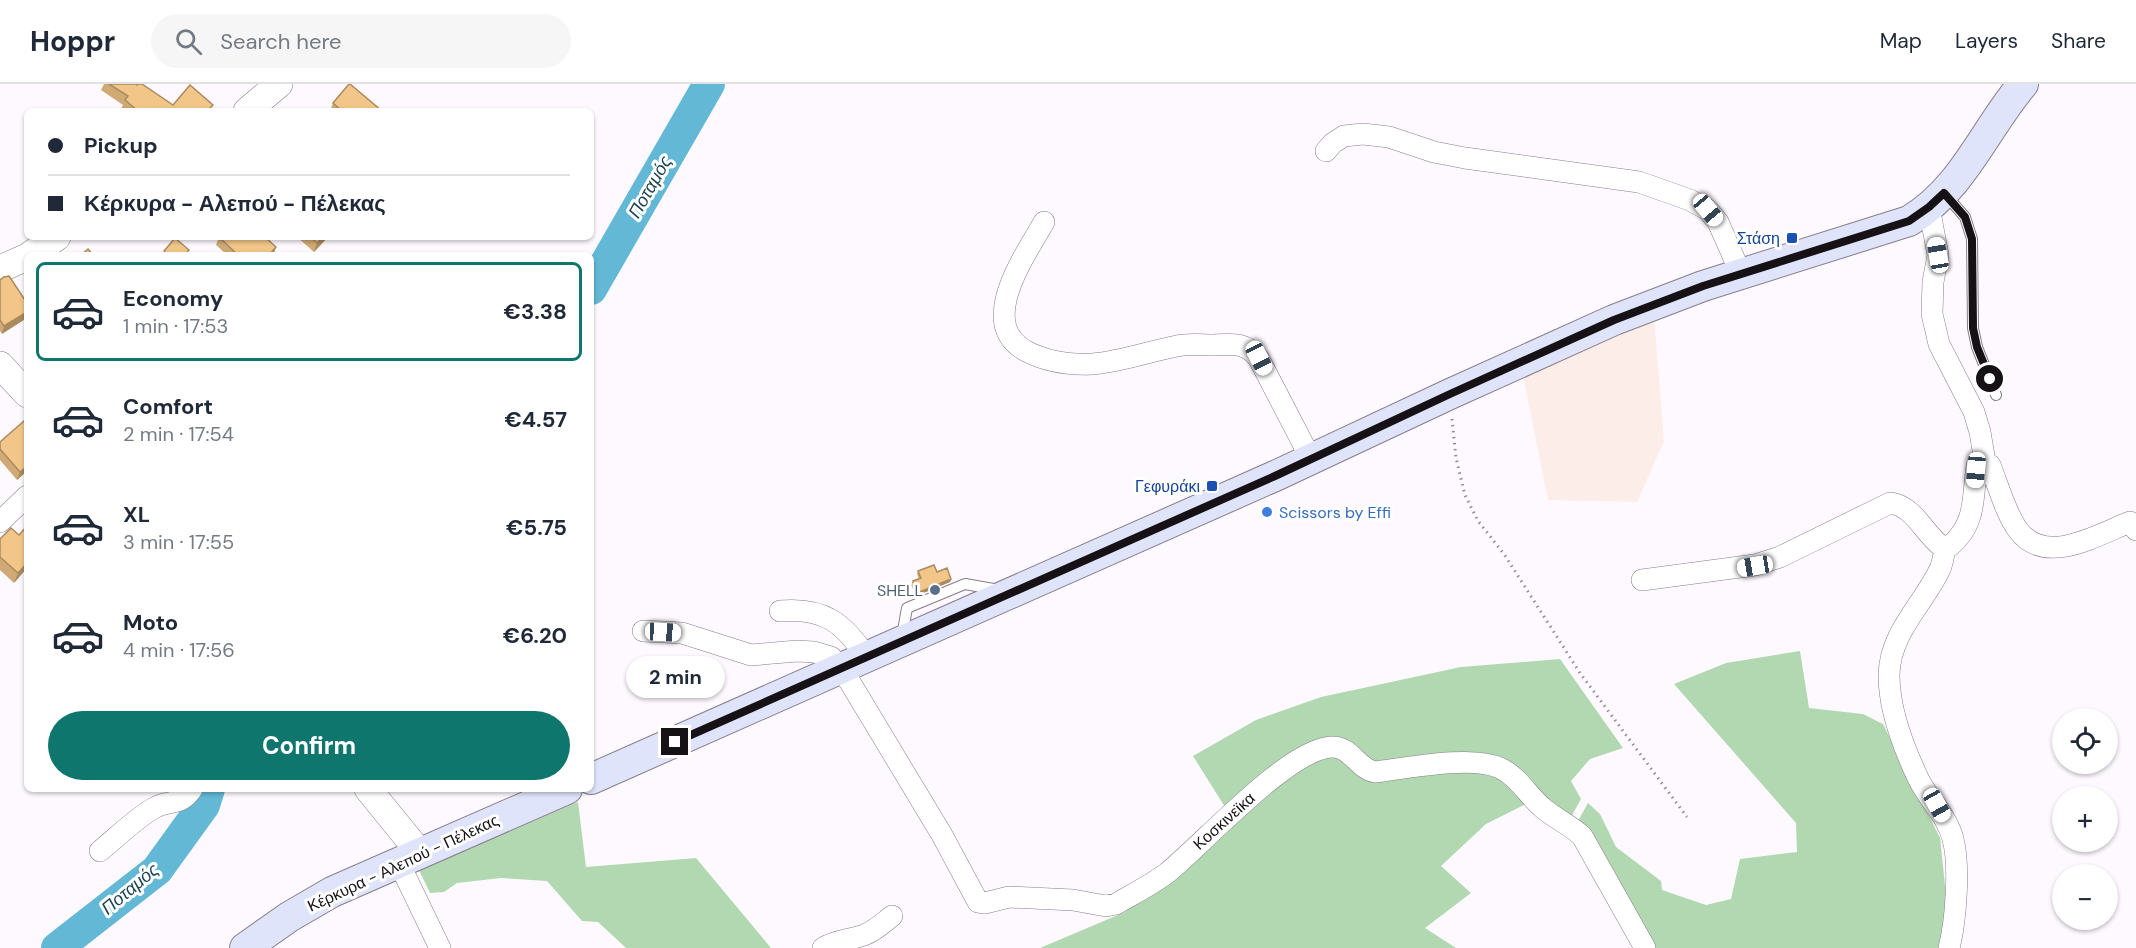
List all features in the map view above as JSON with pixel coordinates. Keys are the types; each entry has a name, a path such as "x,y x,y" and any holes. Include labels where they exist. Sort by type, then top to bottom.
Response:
{"main road":[{"path":"594,778 1014,593 1450,394 1657,303 1828,245 1909,221 1936,200 1965,168 2023,84"},
{"name":"Κέρκυρα - Αλεπού - Πέλεκας","path":"245,948 311,904 560,792"}],"street":[{"path":"251,108 279,84"},
{"path":"1326,151 1344,136 1363,134 1389,137 1434,152 1465,158 1639,182 1690,200 1708,210 1718,222 1741,274"},
{"path":"1936,200 1938,255 1933,282 1932,314 1939,344 1974,412 1985,462"},
{"path":"1044,222 1015,273 1003,311 1008,332 1023,349 1042,359 1062,363 1094,364 1180,345 1235,344 1246,347 1259,358 1311,459"},
{"path":"34,252 52,240"},
{"path":"0,269 24,258"},
{"path":"0,365 24,391"},
{"path":"1945,547 1953,543 1970,518 1977,466 1980,462 1990,465 2017,529 2026,539 2044,548 2058,548 2134,523"},
{"path":"0,522 24,499"},
{"path":"1642,580 1755,566 1805,546 1890,503 1904,507 1937,543 1945,547"},
{"path":"1945,547 1940,568 1898,636 1889,674 1895,712 1904,743 1920,781 1937,805 1953,837 1956,854 1956,890 1949,948"},
{"path":"643,631 682,633 751,655 797,651 814,652 854,664 851,636 836,621 817,613 801,610 780,611"},
{"name":"Κοσκινεϊκα","path":"854,664 978,902 985,903 1009,897 1073,900 1106,906 1116,904 1166,873 1274,776 1303,758 1333,747 1350,754 1367,770 1375,772 1460,763 1483,764 1500,768 1520,782 1542,807 1571,826 1581,836 1645,948"},
{"path":"100,851 151,810 161,805 180,801 190,792"},
{"path":"370,792 409,858 440,948"},
{"path":"824,948 841,940 865,935 877,929 892,916"}],"lane":[{"path":"1936,200 1965,217 1972,239 1973,328 1977,347 1996,395"}],"path":[{"path":"1450,394 1456,458 1465,495 1478,521 1504,554 1580,674 1687,817"}],"shaded area":[{"path":"1654,316 1664,441 1637,502 1548,500 1523,375"}],"green space":[{"path":"1800,651 1809,708 1863,714 1883,724 1940,838 1948,913 1941,948 1651,948 1578,821 1588,803 1600,814 1616,847 1661,881 1662,890 1706,905 1731,899 1740,859 1797,852 1796,823 1674,684 1726,663"},
{"path":"1560,659 1623,748 1590,759 1571,781 1581,799 1571,817 1542,796 1486,824 1441,866 1471,893 1425,928 1456,948 1040,948 1125,912 1235,823 1193,756 1256,720 1321,697 1461,667"},
{"path":"578,802 586,867 696,858 771,948 626,948 598,922 582,921 547,881 501,878 457,883 444,892 430,893 419,870"}],"building":[{"path":"109,84 142,84 173,105 190,85 213,105 210,108 134,108 125,100 128,96"},
{"path":"350,84 378,108 339,108 333,103"},
{"path":"173,240 177,240 189,250 187,252 164,251"},
{"path":"222,240 268,240 276,247 272,252 235,252"},
{"path":"9,276 24,298 24,314 4,326 0,320 0,280"},
{"path":"24,421 24,469 20,472 0,449 0,442"},
{"path":"11,528 19,535 24,529 24,566 18,573 0,557 0,539"},
{"path":"934,565 937,572 947,568 951,579 917,593 913,581 921,578 918,571"}],"waterway":[{"name":"Ποταμός","path":"594,284 709,84"},
{"name":"Ποταμός","path":"57,948 157,870 204,805 208,792"}],"place":[{"name":"Στάση","path":"1792,238"},
{"name":"Γεφυράκι","path":"1212,486"},
{"name":"Scissors by Effi","path":"1267,512"},
{"name":"SHELL","path":"935,590"}],"route":[{"path":"675,742 1275,476 1577,336 1688,291 1909,221 1944,193 1965,217 1972,239 1973,328 1977,347 1990,379"}]}
